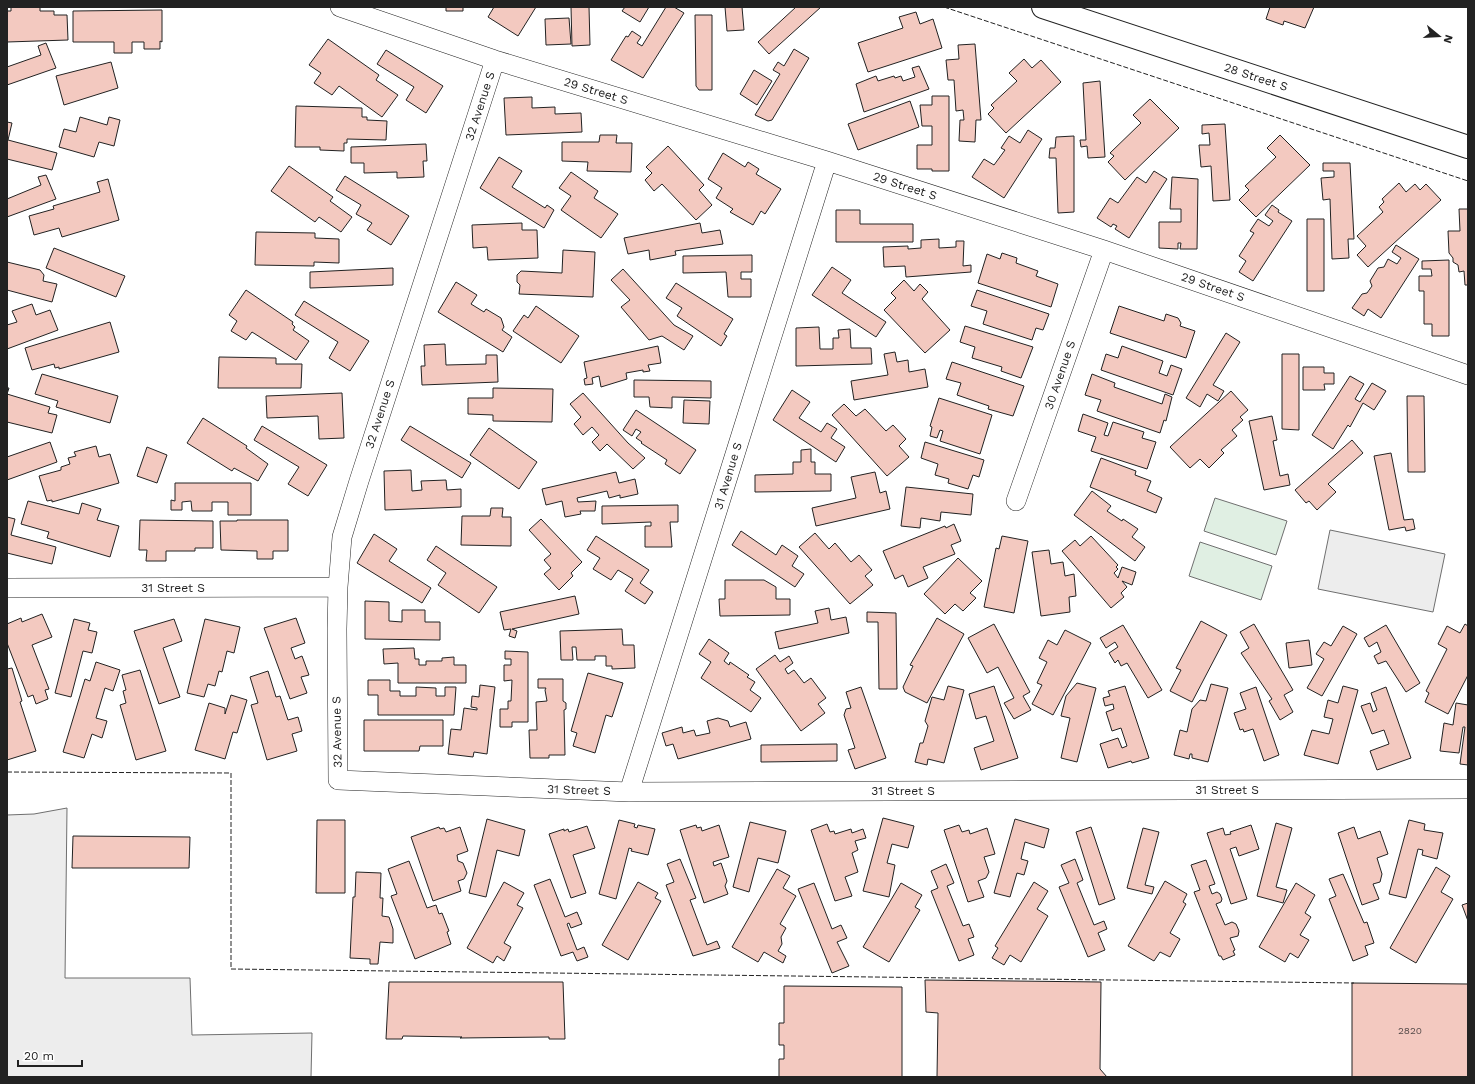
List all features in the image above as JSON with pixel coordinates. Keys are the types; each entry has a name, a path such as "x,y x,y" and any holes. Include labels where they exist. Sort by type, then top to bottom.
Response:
{"street":[{"name":"29 Street S","path":"340,7 495,60 827,160 1104,250 1468,375"},
{"name":"28 Street S","path":"1043,7 1468,147"},
{"name":"32 Avenue S","path":"338,780 338,587 342,537 495,60"},
{"name":"31 Avenue S","path":"629,792 827,160"},
{"name":"30 Avenue S","path":"1016,501 1104,250"},
{"name":"31 Street S","path":"7,588 338,587"},
{"name":"31 Street S","path":"338,780 629,792 1468,789"}],"green space":[{"path":"1215,498 1287,521 1276,555 1204,531"},
{"path":"1200,542 1272,566 1261,600 1189,576"}],"shaded area":[{"path":"1330,530 1445,554 1433,612 1318,589"},
{"path":"67,808 65,978 190,978 192,1035 312,1033 311,1077 7,1077 7,815 34,814"}],"building":[{"path":"11,7 40,7 40,11 54,11 54,15 67,15 68,40 7,42 7,11 11,11"},
{"path":"446,7 463,7 463,11 446,11"},
{"path":"494,7 536,7 518,36 488,17"},
{"path":"571,7 589,7 590,45 572,46"},
{"path":"625,7 649,7 640,22 622,11"},
{"path":"666,7 674,7 684,13 643,78 611,60 626,36 628,37 632,31 641,37 637,43 642,46"},
{"path":"725,7 742,7 744,30 727,31"},
{"path":"796,7 821,7 769,54 758,42"},
{"path":"1270,7 1314,7 1305,28 1284,21 1283,25 1266,19"},
{"path":"162,10 162,42 160,41 160,49 144,49 144,42 132,42 132,53 114,53 114,42 73,42 73,11"},
{"path":"916,12 920,24 933,19 942,48 868,72 858,43 903,28 899,17"},
{"path":"695,15 712,15 712,90 699,90 696,86"},
{"path":"569,18 571,44 546,45 545,19"},
{"path":"328,39 379,75 376,80 398,95 382,117 339,86 332,95 314,83 321,73 309,65"},
{"path":"46,43 56,68 7,85 7,67 41,55 38,46"},
{"path":"975,44 981,120 976,120 975,142 959,141 960,120 964,120 963,110 956,111 954,80 948,80 946,60 959,59 958,45"},
{"path":"794,49 809,58 772,120 768,121 755,115 780,74 773,70 778,62 784,66"},
{"path":"386,50 443,86 426,113 406,100 414,87 377,64"},
{"path":"1024,59 1032,68 1041,60 1061,82 1006,133 988,114 994,108 991,105 1017,81 1009,73"},
{"path":"111,62 118,88 64,105 56,76"},
{"path":"919,66 929,89 864,112 856,84 876,76 878,81 894,76 895,78 901,76 903,81 915,77 912,68"},
{"path":"754,70 772,81 757,105 740,94"},
{"path":"1100,81 1105,157 1088,158 1087,146 1081,147 1080,140 1086,140 1083,83"},
{"path":"932,96 949,96 949,171 917,169 917,145 932,145 932,126 922,126 920,105 932,105"},
{"path":"532,97 532,108 555,107 555,114 581,113 582,132 506,135 504,98"},
{"path":"1150,99 1179,128 1125,180 1108,162 1114,156 1110,153 1141,123 1133,115"},
{"path":"910,101 919,127 858,150 848,124"},
{"path":"296,106 362,108 362,117 367,117 367,120 387,121 386,140 347,139 347,143 344,143 344,151 320,150 320,147 295,147"},
{"path":"80,117 107,125 109,117 120,120 114,146 99,142 94,157 59,147 64,129 76,132"},
{"path":"7,122 12,123 8,140 57,153 52,170 7,159"},
{"path":"1225,124 1230,200 1213,201 1211,166 1201,167 1199,145 1210,145 1209,133 1202,134 1202,125"},
{"path":"1028,130 1042,139 1004,198 972,177 984,159 994,165 1005,150 1001,148 1009,136 1020,143"},
{"path":"600,135 617,135 616,143 632,143 631,172 587,171 588,162 562,161 562,142 599,142"},
{"path":"1280,135 1310,165 1256,217 1239,200 1249,190 1245,186 1276,157 1267,148"},
{"path":"1074,136 1074,212 1058,213 1056,158 1049,158 1050,148 1055,148 1056,137"},
{"path":"426,144 427,161 423,161 424,177 397,178 397,172 364,173 364,163 351,163 351,147"},
{"path":"668,146 704,185 699,190 712,205 696,220 662,184 654,191 645,180 652,173 646,167"},
{"path":"723,153 745,167 748,162 759,169 756,174 781,189 765,214 761,211 753,225 730,212 733,209 716,198 722,188 708,179"},
{"path":"499,157 522,171 512,187 545,208 547,205 554,210 544,228 480,188"},
{"path":"1323,163 1350,163 1354,239 1348,239 1349,258 1332,259 1330,199 1323,200 1321,178 1334,177 1334,171 1323,171"},
{"path":"289,166 333,197 330,201 352,217 341,232 319,217 315,222 271,191"},
{"path":"1154,171 1167,179 1129,238 1115,229 1117,226 1113,224 1111,227 1097,218 1110,198 1118,203 1137,177 1146,183"},
{"path":"571,172 598,191 594,198 618,214 601,238 561,210 571,196 559,188"},
{"path":"46,175 56,199 7,217 7,199 41,185 38,177"},
{"path":"345,176 409,216 391,245 367,230 372,223 356,214 361,205 336,190"},
{"path":"1172,177 1198,179 1197,249 1180,249 1181,243 1178,243 1178,249 1159,248 1159,222 1181,222 1181,209 1170,209"},
{"path":"108,179 119,220 62,237 59,228 34,235 29,216 54,209 53,206 100,192 97,182"},
{"path":"1399,183 1406,192 1415,184 1420,190 1426,184 1441,200 1368,267 1357,255 1366,246 1357,236 1383,212 1379,207 1384,202 1382,199"},
{"path":"1272,205 1279,210 1278,212 1292,221 1253,281 1239,272 1246,261 1239,256 1254,233 1250,231 1258,219 1269,226 1273,221 1265,215"},
{"path":"1459,209 1468,209 1468,285 1465,285 1464,271 1459,272 1458,265 1453,262 1453,258 1449,253 1448,231 1460,231"},
{"path":"836,210 860,210 860,224 913,224 913,242 836,242"},
{"path":"1307,219 1324,219 1324,291 1307,291"},
{"path":"522,223 522,230 537,230 538,258 488,260 487,247 473,248 472,225"},
{"path":"700,223 702,233 720,230 723,244 675,251 676,255 650,260 649,250 628,254 624,238"},
{"path":"256,232 315,233 315,238 339,239 339,263 314,262 314,266 255,265"},
{"path":"939,239 939,248 956,247 956,241 964,241 963,266 971,265 971,272 906,277 905,266 884,267 883,247 908,246 908,249 921,248 921,240"},
{"path":"1396,245 1419,259 1381,318 1368,309 1364,316 1352,308 1362,294 1367,293 1372,286 1370,281 1378,268 1384,267 1388,259 1397,264 1401,258 1392,252"},
{"path":"54,248 125,276 116,297 46,268"},
{"path":"563,250 595,252 593,297 519,294 520,285 517,282 517,275 521,271 562,273"},
{"path":"1002,253 1017,258 1016,263 1038,271 1036,276 1058,284 1051,307 978,283 987,254 1000,259"},
{"path":"752,255 752,272 741,272 741,279 751,279 751,297 728,297 726,272 683,273 683,256"},
{"path":"1449,260 1449,336 1432,336 1432,324 1424,324 1424,291 1419,291 1419,276 1432,276 1431,269 1422,269 1422,261"},
{"path":"7,262 40,270 44,275 43,281 57,284 52,302 7,290"},
{"path":"832,267 851,280 842,293 886,322 876,337 812,295"},
{"path":"393,268 393,285 310,288 310,272"},
{"path":"623,269 674,325 693,336 684,350 662,336 649,340 621,307 630,300 611,280"},
{"path":"904,280 914,291 920,284 928,292 922,299 950,330 925,353 884,310 896,298 891,293"},
{"path":"456,282 477,295 471,304 484,312 486,309 501,318 504,327 502,330 512,337 503,352 438,312"},
{"path":"676,283 733,319 724,334 727,336 721,346 677,316 682,308 666,298"},
{"path":"246,290 293,322 292,324 295,327 293,330 309,341 296,360 252,332 246,340 231,331 237,321 229,315"},
{"path":"977,290 1049,314 1043,330 1036,328 1032,340 983,324 987,311 971,306"},
{"path":"304,301 369,341 350,371 329,358 338,342 295,315"},
{"path":"32,304 36,315 50,310 58,330 7,349 7,325 17,322 12,311"},
{"path":"536,306 579,336 561,363 513,331 524,315 528,318"},
{"path":"1119,306 1164,321 1166,314 1178,318 1181,323 1180,326 1195,331 1186,358 1110,333"},
{"path":"110,322 119,352 59,369 59,367 55,368 54,364 32,370 25,348"},
{"path":"965,326 1033,347 1021,378 1001,371 1002,367 972,358 975,347 960,342"},
{"path":"819,327 820,349 833,349 833,338 839,338 838,330 850,329 851,348 871,348 872,364 796,366 796,328"},
{"path":"1226,333 1240,342 1213,385 1224,391 1218,401 1207,394 1200,407 1186,398"},
{"path":"445,344 446,365 486,364 486,355 497,355 498,382 422,385 421,366 425,366 424,345"},
{"path":"658,346 661,363 648,365 650,371 643,372 643,370 626,373 627,379 601,387 599,376 592,378 593,384 585,385 584,379 587,378 584,362"},
{"path":"1122,346 1163,361 1159,373 1167,376 1171,365 1182,369 1173,395 1101,370 1106,354 1118,358"},
{"path":"895,352 897,362 908,360 909,372 925,369 928,387 854,400 851,381 888,375 884,354"},
{"path":"1282,354 1299,354 1299,430 1282,429"},
{"path":"219,357 276,358 276,364 302,364 301,388 218,388"},
{"path":"952,362 1024,386 1013,416 988,409 989,406 957,395 961,383 946,379"},
{"path":"1303,367 1324,367 1324,373 1334,373 1334,384 1324,384 1325,390 1303,390"},
{"path":"42,374 118,396 110,423 56,407 58,401 35,394"},
{"path":"1092,374 1115,383 1114,387 1162,404 1165,394 1172,397 1166,421 1164,420 1160,433 1097,411 1101,400 1085,395"},
{"path":"1350,376 1364,384 1355,399 1360,402 1372,383 1386,391 1374,410 1363,403 1350,427 1348,425 1333,449 1312,435"},
{"path":"634,380 711,381 711,398 672,397 672,408 650,407 649,397 634,397"},
{"path":"493,388 553,389 552,422 493,421 493,415 468,414 468,398 493,398"},
{"path":"792,390 810,402 799,418 821,432 827,423 837,429 831,438 845,447 836,462 773,420"},
{"path":"1231,391 1248,410 1240,417 1243,420 1232,430 1237,436 1221,450 1224,453 1209,468 1200,459 1190,468 1170,447"},
{"path":"342,393 344,438 319,439 318,416 267,418 266,396"},
{"path":"583,393 628,443 645,458 633,469 607,444 600,451 592,442 599,435 592,427 583,435 574,424 581,417 570,404"},
{"path":"7,394 50,407 48,413 57,415 52,433 7,422"},
{"path":"1407,396 1424,396 1425,472 1408,472"},
{"path":"939,398 992,415 980,454 940,441 943,431 940,430 937,438 930,436 932,427 930,426"},
{"path":"684,400 710,401 709,424 683,423"},
{"path":"844,404 856,416 865,409 886,431 893,425 906,439 899,446 909,457 887,476 832,415"},
{"path":"636,410 696,450 680,474 665,464 667,460 636,438 641,432 636,429 632,436 623,430"},
{"path":"1083,414 1108,423 1104,435 1108,436 1113,422 1144,432 1142,438 1156,442 1147,469 1091,451 1096,437 1078,431"},
{"path":"1272,416 1277,440 1273,441 1280,476 1288,474 1290,485 1264,490 1249,421"},
{"path":"203,418 247,446 246,448 268,464 258,481 234,468 232,471 187,443"},
{"path":"262,426 327,465 308,496 288,484 299,467 254,440"},
{"path":"410,426 471,463 462,478 401,440"},
{"path":"489,428 537,462 519,489 470,455"},
{"path":"1352,440 1363,453 1328,484 1336,492 1317,510 1309,501 1306,503 1295,490"},
{"path":"50,442 57,462 7,480 7,457"},
{"path":"925,442 984,460 979,477 973,475 968,489 948,483 949,479 935,475 938,464 921,458"},
{"path":"96,446 99,457 110,454 119,483 52,502 52,500 47,501 39,476 61,470 61,467 70,464 68,458 76,456 74,452"},
{"path":"147,447 167,455 157,483 137,476"},
{"path":"811,449 811,462 815,462 815,474 831,474 831,491 755,492 755,475 793,474 793,462 801,462 801,450"},
{"path":"1391,453 1404,520 1413,519 1415,529 1406,531 1405,527 1389,530 1374,456"},
{"path":"1101,458 1136,471 1135,475 1151,481 1147,491 1162,498 1156,513 1090,487"},
{"path":"411,470 412,491 422,490 421,481 446,480 447,490 461,489 461,507 385,510 384,471"},
{"path":"616,472 619,483 635,479 638,494 620,498 620,495 609,498 607,491 577,498 578,502 596,501 595,511 580,511 581,514 565,517 562,501 546,505 542,489"},
{"path":"875,472 880,493 886,491 890,509 816,526 812,508 856,498 851,477"},
{"path":"175,483 251,483 251,515 228,515 228,502 212,502 212,511 192,511 191,501 182,502 182,510 171,510 171,500 175,501"},
{"path":"906,487 973,494 971,515 941,512 940,521 921,518 920,528 901,526"},
{"path":"1092,491 1111,506 1107,511 1138,529 1132,537 1145,547 1135,561 1074,515"},
{"path":"28,501 79,514 82,503 101,509 97,520 119,526 110,557 47,538 49,532 21,524"},
{"path":"678,505 678,522 670,522 672,547 645,547 645,526 651,526 651,522 602,524 602,506"},
{"path":"491,508 503,508 502,517 511,517 511,546 461,545 462,516 490,516"},
{"path":"7,517 15,519 11,535 56,547 52,564 7,553"},
{"path":"541,519 582,562 571,573 573,576 559,590 544,574 551,568 544,560 551,554 529,530"},
{"path":"140,520 213,521 213,548 195,548 195,551 166,551 166,561 146,561 147,550 139,550"},
{"path":"288,520 288,551 273,551 273,559 257,559 257,551 221,550 220,521"},
{"path":"954,524 961,541 951,545 955,554 923,567 928,578 908,587 903,575 895,579 883,551 945,526 946,528"},
{"path":"741,531 776,555 782,545 798,556 792,566 804,574 795,587 732,545"},
{"path":"815,533 829,549 835,543 851,562 859,555 872,570 865,576 873,585 850,604 799,547"},
{"path":"374,534 397,549 389,561 431,588 422,603 357,563"},
{"path":"596,536 649,570 640,583 653,592 645,604 625,591 633,579 618,570 611,580 593,569 600,558 587,550"},
{"path":"1002,536 1028,541 1014,613 984,607 996,548 999,549"},
{"path":"1091,536 1118,565 1116,567 1118,569 1114,573 1118,578 1122,567 1136,572 1132,585 1122,581 1127,587 1121,593 1124,597 1111,608 1062,551 1075,540 1080,546"},
{"path":"436,546 497,587 479,613 438,585 446,573 427,560"},
{"path":"1049,550 1051,564 1063,562 1065,576 1074,574 1076,596 1069,597 1070,612 1041,616 1032,552"},
{"path":"958,558 982,581 970,593 976,598 963,611 955,604 945,614 924,594"},
{"path":"725,580 764,580 776,587 776,599 790,599 790,615 720,616 719,599 725,599"},
{"path":"575,596 579,614 512,629 517,631 515,638 509,636 511,629 504,630 500,612"},
{"path":"365,601 389,602 389,621 402,622 402,610 425,610 425,622 440,622 440,640 365,639"},
{"path":"829,608 831,620 846,617 849,633 779,649 775,632 818,623 815,611"},
{"path":"867,612 896,613 897,689 879,689 878,622 867,622"},
{"path":"42,614 52,637 32,645 49,689 45,690 48,699 36,704 33,695 28,697 7,643 7,624 21,618 22,622"},
{"path":"296,618 305,643 291,648 295,659 302,656 309,675 301,677 307,693 290,699 264,628"},
{"path":"937,618 964,634 927,703 905,692 903,687 913,666 910,665"},
{"path":"74,619 90,623 88,630 97,632 92,653 83,651 71,697 55,693"},
{"path":"174,619 182,641 163,648 180,697 159,704 134,631"},
{"path":"205,619 240,627 234,653 227,651 222,672 219,671 215,686 208,684 204,697 187,693"},
{"path":"1201,621 1227,635 1192,702 1170,691 1181,670 1176,668"},
{"path":"994,624 1030,692 1023,696 1031,710 1014,719 1004,703 1014,698 998,667 987,673 968,638"},
{"path":"1254,624 1293,690 1284,695 1293,712 1280,720 1269,701 1272,699 1241,653 1249,648 1240,632"},
{"path":"1465,624 1468,626 1468,675 1448,714 1425,702 1429,693 1426,691 1447,649 1438,644 1447,626 1460,633"},
{"path":"1123,625 1162,690 1148,698 1127,663 1121,666 1118,660 1115,663 1109,653 1118,647 1115,642 1106,648 1100,638"},
{"path":"1386,625 1420,683 1406,692 1386,661 1378,664 1374,656 1381,652 1377,642 1369,647 1364,638"},
{"path":"1343,626 1357,634 1322,696 1307,688 1324,659 1316,654 1324,642 1331,646"},
{"path":"622,629 623,645 634,645 635,668 612,669 612,666 606,666 606,656 595,656 595,660 577,660 576,647 572,647 573,660 561,660 560,631"},
{"path":"1065,630 1091,643 1053,715 1032,704 1042,685 1037,683 1047,662 1039,658 1048,640 1057,645"},
{"path":"709,639 729,653 724,661 729,665 730,662 749,675 747,677 755,682 750,690 761,698 751,712 701,678 711,662 699,654"},
{"path":"1309,640 1312,665 1289,668 1286,643"},
{"path":"414,648 415,659 419,659 419,665 426,665 426,661 442,661 442,658 454,657 454,665 466,665 466,683 398,683 398,663 384,664 383,649"},
{"path":"505,651 528,652 528,722 512,722 512,727 500,727 500,709 508,709 508,701 511,701 512,680 504,681 504,665 511,665 511,659 505,659"},
{"path":"775,655 780,662 789,656 793,663 785,669 788,674 794,670 804,683 811,678 826,698 818,704 825,713 801,731 756,669"},
{"path":"96,662 120,670 113,691 105,688 96,718 107,721 102,738 92,734 84,758 63,752 85,679 90,681"},
{"path":"12,668 22,701 20,702 36,751 7,760 7,669"},
{"path":"140,670 166,751 136,760 120,705 126,703 123,691 126,690 122,675"},
{"path":"268,671 276,697 280,696 288,720 298,717 302,731 292,734 297,751 267,760 251,705 258,703 250,677"},
{"path":"588,673 623,683 612,717 606,715 595,753 573,746 577,733 571,731"},
{"path":"538,679 563,679 563,701 566,703 566,709 564,710 565,755 549,755 549,758 530,758 529,730 537,730 536,702 547,701 546,688 538,688"},
{"path":"368,680 390,680 390,691 400,691 400,696 416,696 416,687 436,688 436,696 445,696 445,687 456,687 454,715 378,715 378,695 368,695"},
{"path":"1077,683 1096,688 1077,762 1061,758 1070,718 1061,716 1066,696"},
{"path":"1211,684 1228,688 1208,762 1192,758 1192,754 1190,754 1189,759 1174,755 1180,730 1187,732 1192,709 1200,700 1206,701"},
{"path":"480,685 495,687 487,754 474,752 473,757 448,754 451,729 461,730 464,708 477,710 477,708 471,707 472,696 479,697"},
{"path":"948,686 964,690 944,763 928,759 927,765 915,762 920,743 923,743 928,726 925,721 932,697 944,700"},
{"path":"994,686 1018,758 981,770 974,748 994,741 986,716 976,719 969,694"},
{"path":"1125,686 1149,758 1132,763 1131,761 1108,768 1100,744 1118,738 1122,748 1127,746 1121,728 1112,731 1106,712 1114,709 1113,704 1105,706 1103,698 1110,696 1108,691"},
{"path":"1343,686 1358,690 1338,764 1304,755 1312,730 1329,734 1333,719 1324,717 1328,700 1338,703"},
{"path":"861,687 886,758 855,769 848,750 855,748 844,715 846,709 851,708 846,692"},
{"path":"1256,687 1279,755 1264,761 1253,729 1244,732 1243,729 1240,730 1234,713 1246,709 1240,693"},
{"path":"1386,687 1411,758 1377,770 1370,751 1389,744 1384,730 1372,734 1361,706 1370,703 1373,712 1377,710 1371,693"},
{"path":"231,695 247,700 237,733 233,732 225,759 195,750 209,703 225,708 225,714"},
{"path":"1456,703 1468,705 1468,765 1460,764 1465,727 1463,727 1459,753 1440,751 1444,723 1453,725"},
{"path":"718,718 728,721 730,727 746,722 751,739 678,759 673,744 666,746 662,733 682,727 683,733 694,730 696,736 710,733 707,721"},
{"path":"364,720 443,720 443,746 420,746 419,751 364,751"},
{"path":"837,744 837,761 761,762 761,745"},
{"path":"883,818 914,826 908,848 892,844 887,863 895,865 889,897 863,891"},
{"path":"487,819 525,830 519,856 497,850 486,897 469,893"},
{"path":"1015,819 1049,829 1044,848 1025,842 1021,859 1028,861 1024,875 1017,873 1010,897 994,893"},
{"path":"317,820 345,820 345,893 316,893"},
{"path":"619,820 635,824 634,827 637,828 638,825 655,829 648,855 631,851 632,849 629,848 616,899 599,894"},
{"path":"1409,820 1425,824 1424,830 1443,833 1437,859 1422,855 1423,850 1418,849 1406,898 1389,894"},
{"path":"750,822 786,831 778,863 758,858 749,892 733,887"},
{"path":"1276,823 1292,828 1276,887 1287,890 1283,903 1257,896"},
{"path":"827,824 830,832 834,831 835,834 851,829 852,833 863,829 866,838 855,841 858,850 852,853 858,872 845,877 852,896 835,901 811,830"},
{"path":"696,825 697,828 701,827 702,831 719,825 729,857 713,862 714,866 721,863 727,881 725,886 728,894 704,903 680,830"},
{"path":"959,825 962,832 969,830 970,834 987,828 995,854 984,857 989,872 986,878 978,881 984,897 968,902 944,830"},
{"path":"1251,825 1259,849 1239,856 1236,847 1230,849 1247,899 1231,904 1207,833 1223,828 1225,835 1231,834 1230,832"},
{"path":"587,826 595,848 573,855 586,893 571,898 549,834 564,829 564,831 568,829 569,832"},
{"path":"439,827 440,829 444,828 446,832 460,827 468,851 457,855 458,861 463,863 467,873 464,879 458,881 461,891 433,901 411,837"},
{"path":"1091,827 1115,899 1099,905 1076,832"},
{"path":"1354,827 1358,839 1380,831 1388,854 1377,858 1382,874 1380,882 1373,884 1379,899 1362,905 1338,833"},
{"path":"1143,828 1159,832 1145,885 1154,887 1152,894 1127,888"},
{"path":"73,836 190,837 189,868 72,868"},
{"path":"680,859 696,898 690,900 707,945 717,941 720,948 693,956 666,885 674,882 667,864"},
{"path":"1075,859 1083,880 1077,883 1094,925 1104,921 1107,929 1098,933 1105,950 1088,957 1059,887 1069,883 1061,865"},
{"path":"1206,860 1215,884 1209,886 1212,894 1217,892 1220,894 1222,899 1221,902 1216,904 1225,925 1232,922 1236,924 1239,931 1238,936 1230,938 1235,950 1233,951 1235,955 1223,960 1221,956 1219,956 1194,892 1200,890 1191,865"},
{"path":"409,861 427,908 436,905 439,914 442,913 449,931 447,932 451,944 415,959 391,896 397,894 388,869"},
{"path":"946,864 954,883 947,886 963,926 969,924 974,937 968,939 974,955 959,961 931,891 938,888 931,871"},
{"path":"1436,867 1450,876 1441,892 1453,899 1416,963 1390,948"},
{"path":"777,869 790,876 783,888 796,896 780,924 786,928 781,937 782,944 778,951 786,956 783,963 764,952 758,962 732,947"},
{"path":"356,872 381,873 380,898 383,898 382,916 389,917 393,929 393,943 380,942 378,964 370,964 370,959 350,958 353,897 355,897"},
{"path":"1343,874 1364,923 1367,922 1374,943 1365,946 1368,955 1353,961 1329,899 1336,896 1329,879"},
{"path":"550,879 565,917 577,912 582,924 571,928 569,923 567,924 577,950 584,947 588,957 577,961 573,952 561,956 534,885"},
{"path":"1165,881 1187,894 1183,902 1186,904 1170,933 1180,939 1170,957 1160,952 1154,961 1128,946"},
{"path":"504,882 524,893 517,905 523,908 504,943 511,947 504,961 497,956 493,963 467,948"},
{"path":"638,882 658,893 655,898 661,901 628,960 602,945"},
{"path":"1034,882 1048,891 1037,909 1048,916 1021,962 1010,955 1004,965 992,958 998,948 995,946"},
{"path":"814,883 832,929 841,925 847,938 837,942 849,966 832,973 798,889"},
{"path":"901,883 922,895 915,907 920,910 889,962 863,947"},
{"path":"1296,883 1315,895 1305,913 1311,917 1300,935 1309,940 1298,958 1290,953 1285,962 1259,947"},
{"path":"1468,903 1468,921 1462,905"},
{"path":"925,980 1101,982 1100,1069 1107,1077 937,1077 938,1013 926,1012"},
{"path":"389,982 563,982 565,1039 549,1039 549,1037 460,1038 462,1037 403,1036 402,1039 386,1039"},
{"path":"1352,983 1468,984 1468,1077 1352,1077"},
{"path":"784,986 902,987 902,1077 779,1077 779,1059 784,1059 784,1045 779,1045 779,1023 784,1023"}],"fence":[{"path":"944,7 1468,181"},
{"path":"7,772 231,773 231,969 1354,983"}]}
